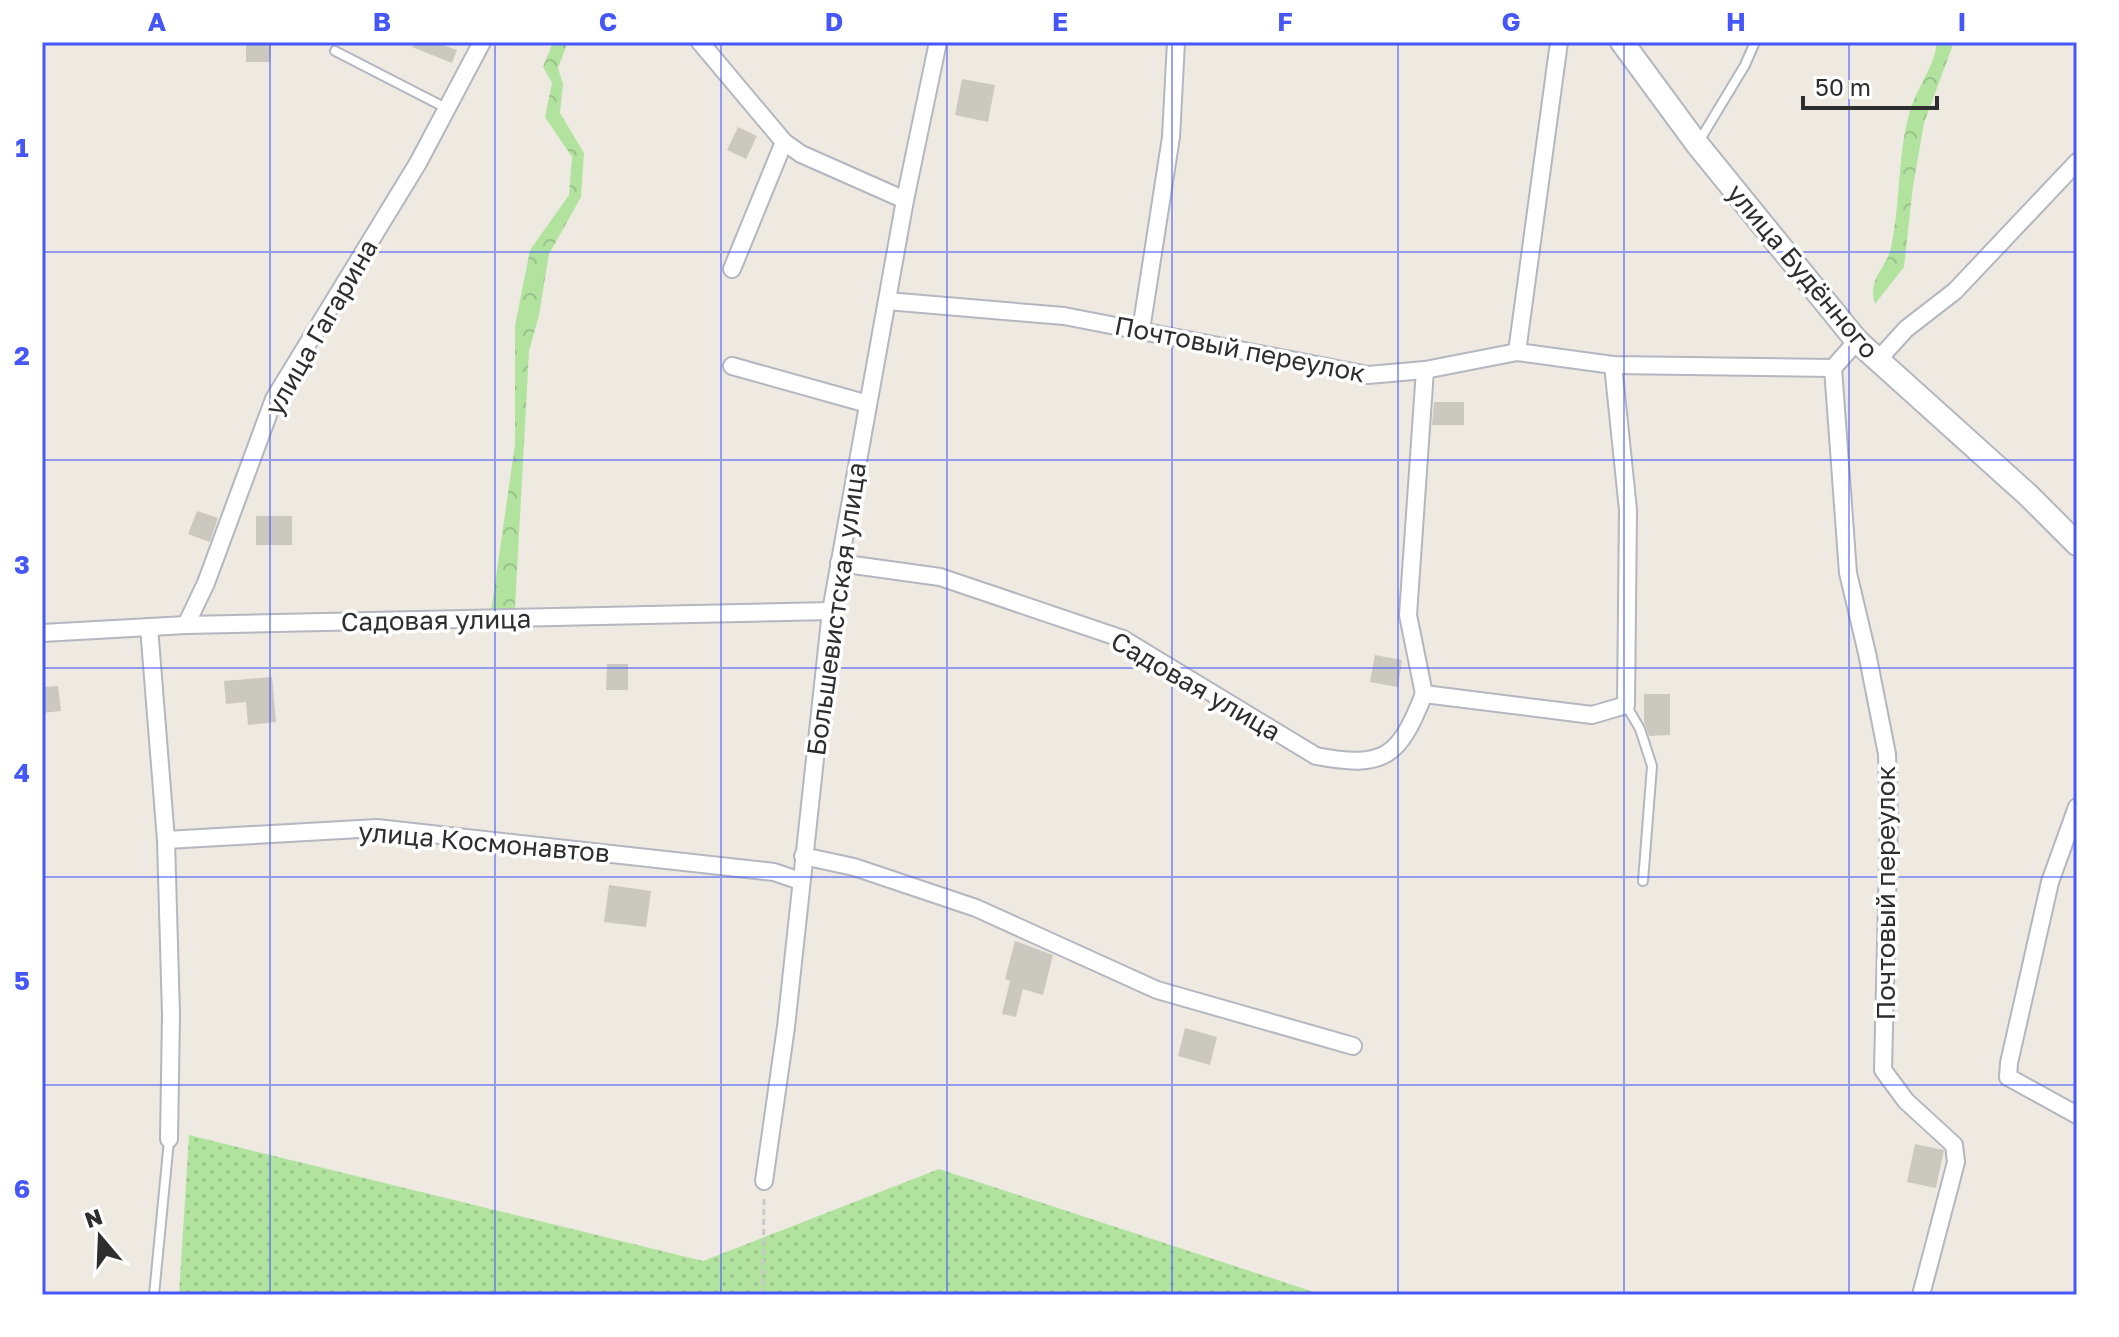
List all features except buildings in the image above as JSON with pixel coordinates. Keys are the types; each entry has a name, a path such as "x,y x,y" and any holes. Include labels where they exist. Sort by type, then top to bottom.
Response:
{"main road":[{"name":"улица Будённого","path":"1622,42 1697,144 1857,341 2028,495 2077,544"}],"street":[{"name":"улица Гагарина","path":"186,625 206,583 274,399 418,163 482,42"},
{"path":"700,42 784,142 801,154 905,200"},
{"name":"Большевистская улица","path":"764,1181 786,1027 831,611 905,200 938,42"},
{"path":"1141,330 1171,137 1176,42"},
{"path":"1517,352 1559,42"},
{"path":"732,269 784,142"},
{"path":"1877,361 1906,329 1955,291 2077,162"},
{"name":"Почтовый переулок","path":"887,301 1064,316 1368,375 1425,370 1517,352 1613,365 1833,368 1848,573 1887,754 1889,818 1883,1070 1906,1101 1954,1145 1956,1162 1921,1295"},
{"path":"1833,368 1857,341"},
{"path":"1425,370 1408,615 1424,694 1592,715 1626,705 1628,510 1613,365"},
{"path":"732,366 868,404"},
{"name":"Садовая улица","path":"839,563 940,577 1123,639 1316,756 1350,763 1397,749 1412,725 1424,694"},
{"name":"Садовая улица","path":"42,633 186,625 831,611"},
{"path":"149,627 166,840 171,1015 169,1139"},
{"path":"2077,807 2050,882 2015,1033 2008,1077 2077,1115"},
{"name":"улица Космонавтов","path":"166,840 377,828 774,872 800,881"},
{"path":"803,856 854,867 976,908 1157,990 1353,1046"}],"lane":[{"path":"1697,144 1745,65 1755,42"},
{"path":"335,51 447,109"},
{"path":"1626,705 1640,729 1652,766 1643,881"},
{"path":"154,1295 169,1139"}],"path":[{"path":"763,1295 764,1181"}],"green space":[{"path":"553,42 568,42 558,68 563,84 560,113 584,153 581,197 549,254 539,315 529,351 515,608 491,612 515,444 515,326 530,250 569,195 572,157 545,117 552,83 543,67"},
{"path":"1937,42 1954,42 1924,123 1904,267 1875,304 1873,287 1889,255 1894,230 1906,128"},
{"path":"189,1135 703,1261 939,1169 1323,1295 179,1295"}]}
